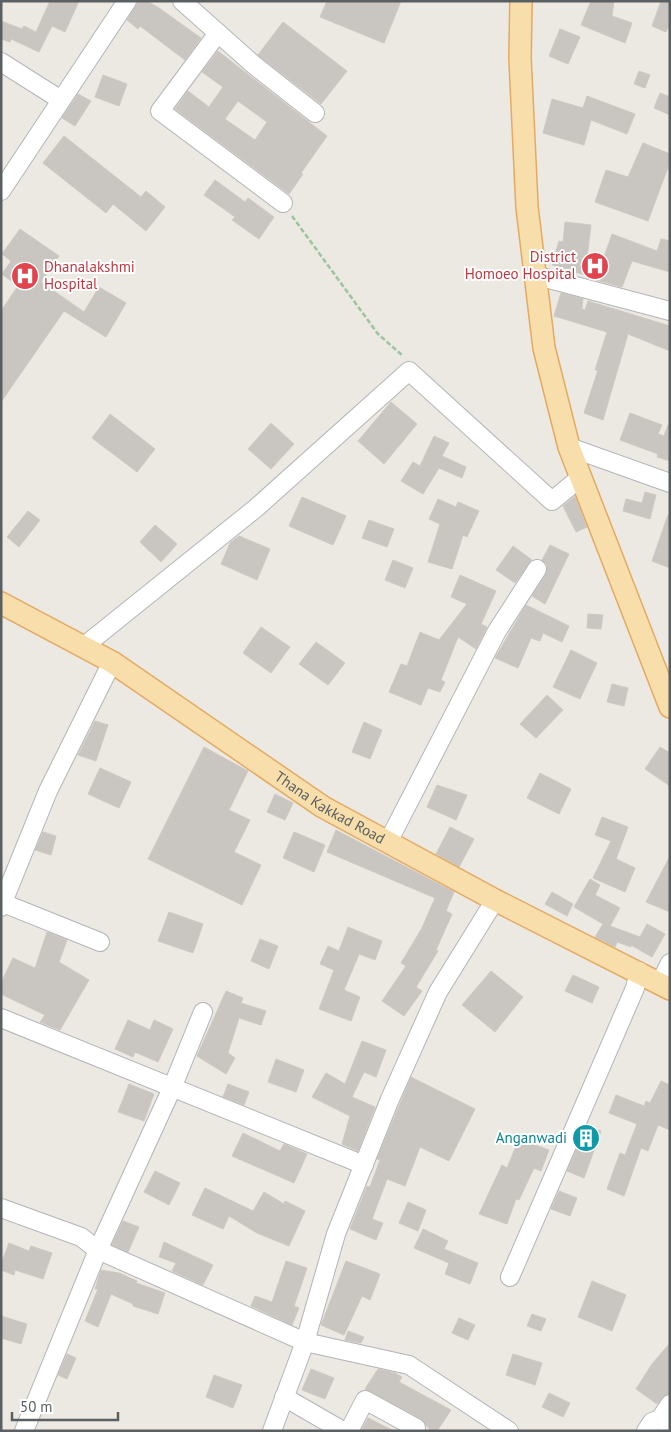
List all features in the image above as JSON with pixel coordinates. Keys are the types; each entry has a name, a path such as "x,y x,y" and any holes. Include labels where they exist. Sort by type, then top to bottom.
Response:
{"main road":[{"path":"521,1 520,58 527,207 544,348 569,448 670,707"},
{"name":"Thana Kakkad Road","path":"1,603 112,662 323,807 495,900 639,971 665,986"}],"street":[{"path":"1,192 127,1"},
{"path":"182,1 315,113"},
{"path":"218,33 160,111 283,203"},
{"path":"1,62 61,100"},
{"path":"534,275 670,311"},
{"path":"83,647 256,508 409,371 552,501 581,477"},
{"path":"569,448 670,483"},
{"path":"388,842 497,631 537,568"},
{"path":"100,942 2,905 48,791 112,662"},
{"path":"272,1431 305,1342 336,1234 390,1099 438,992 495,900"},
{"path":"665,986 670,963"},
{"path":"510,1277 634,988 639,971"},
{"path":"24,1431 98,1250 172,1088 203,1012"},
{"path":"1,1018 364,1165"},
{"path":"1,1208 81,1237 98,1250 305,1342 409,1365 508,1431"},
{"path":"284,1397 343,1431"},
{"path":"349,1431 365,1400 416,1428 416,1431"},
{"path":"646,1431 652,1422 667,1417"}],"building":[{"path":"50,1 79,1 65,32 52,26 39,52 11,39 10,42 1,39 1,21 22,29 24,26 36,32"},
{"path":"139,1 147,1 159,8 201,38 185,60 140,26 138,29 127,20"},
{"path":"327,1 401,1 384,43 320,17"},
{"path":"591,1 614,1 612,16 632,23 625,43 581,25"},
{"path":"661,1 670,1 670,24 666,32 652,26"},
{"path":"283,22 347,71 321,104 258,55"},
{"path":"560,29 580,37 568,64 549,56"},
{"path":"218,51 327,136 289,194 175,109 188,91 209,107 223,87 202,72","holes":["238,101 267,122 255,140 225,119"]},
{"path":"639,71 650,75 645,88 634,84"},
{"path":"103,75 127,84 119,106 95,97"},
{"path":"660,93 670,97 670,115 654,108"},
{"path":"78,94 91,101 75,126 62,118"},
{"path":"587,96 635,114 627,134 591,120 584,145 543,133 552,99 583,108"},
{"path":"64,136 141,197 146,191 165,207 146,231 113,204 106,213 43,163"},
{"path":"643,143 670,154 670,162 648,221 595,202 606,170 628,177"},
{"path":"215,180 245,202 248,198 274,217 259,239 232,220 235,217 204,195"},
{"path":"565,222 591,225 585,275 552,265 559,241 563,242"},
{"path":"20,229 59,256 41,282 84,312 99,287 126,303 106,337 64,311 1,402 1,311 18,286 2,274 11,261 2,254"},
{"path":"612,234 657,251 661,239 670,241 670,272 632,261 622,287 596,280"},
{"path":"561,293 583,299 582,309 585,310 588,301 670,326 670,351 628,334 603,420 584,413 598,370 595,370 607,332 554,316"},
{"path":"391,402 417,424 384,464 358,441"},
{"path":"630,413 662,425 658,434 664,436 668,425 670,426 670,461 657,457 658,454 620,440"},
{"path":"110,414 155,449 137,472 92,438"},
{"path":"271,423 294,444 271,469 248,449"},
{"path":"434,436 449,443 442,456 466,467 462,478 439,468 423,494 401,481 413,462 420,466"},
{"path":"645,492 656,495 650,519 623,511 626,499 642,503"},
{"path":"575,496 587,527 576,532 563,506"},
{"path":"302,497 346,516 333,545 289,526"},
{"path":"438,499 456,507 458,502 479,511 467,537 463,535 452,569 428,562 440,524 429,519"},
{"path":"28,511 40,520 19,547 7,537"},
{"path":"668,515 670,515 670,568 652,561"},
{"path":"369,520 394,529 387,547 362,538"},
{"path":"155,525 177,544 161,562 140,542"},
{"path":"239,536 270,549 257,580 221,564 230,543"},
{"path":"550,545 569,554 545,604 532,596 546,574 547,565 542,560"},
{"path":"513,546 532,560 515,583 496,570"},
{"path":"393,560 413,568 405,588 385,580"},
{"path":"460,575 496,591 481,624 487,627 476,649 458,637 441,680 445,682 440,692 428,688 421,705 389,692 401,664 407,666 420,632 439,640 467,604 451,597"},
{"path":"526,605 569,626 562,642 543,633 540,641 531,638 518,668 495,658"},
{"path":"588,614 603,615 601,629 587,628"},
{"path":"261,627 290,647 271,673 243,653"},
{"path":"316,642 345,663 328,685 299,664"},
{"path":"571,650 597,663 580,699 553,687"},
{"path":"612,684 628,688 624,706 607,702"},
{"path":"547,695 563,710 536,738 520,724"},
{"path":"95,721 108,725 96,761 78,755"},
{"path":"364,722 382,730 370,759 352,752"},
{"path":"204,747 248,771 229,810 250,820 234,852 261,865 242,905 148,859"},
{"path":"660,747 670,753 670,786 645,769"},
{"path":"100,768 131,782 119,808 88,794"},
{"path":"540,773 571,789 559,814 527,798"},
{"path":"437,785 467,795 456,820 427,807"},
{"path":"275,794 293,803 285,820 267,812"},
{"path":"602,817 628,827 616,859 635,868 625,892 593,878 611,841 595,835"},
{"path":"450,827 474,839 459,867 436,854"},
{"path":"336,830 454,892 446,911 452,914 436,950 438,951 416,987 422,991 404,1016 382,1001 406,966 401,963 422,928 435,898 327,852"},
{"path":"43,832 56,836 51,855 35,850"},
{"path":"294,832 325,845 314,872 283,858"},
{"path":"670,856 670,912 646,902"},
{"path":"590,879 600,885 595,895 620,908 610,926 640,937 647,924 665,934 652,957 631,945 631,947 617,942 615,947 595,937 603,924 574,907"},
{"path":"552,892 573,904 567,916 545,904"},
{"path":"169,912 203,924 193,953 158,941"},
{"path":"348,927 382,941 375,960 359,954 344,990 360,997 351,1021 319,1009 334,970 320,964 328,946 339,951"},
{"path":"47,932 67,940 59,962 89,980 60,1030 40,1022 45,1015 1,994 1,983 13,958 35,968"},
{"path":"260,939 278,946 269,969 251,961"},
{"path":"491,971 523,997 495,1032 462,1005"},
{"path":"573,975 599,987 592,1003 565,991"},
{"path":"226,991 243,998 241,1003 266,1011 261,1025 239,1018 228,1053 235,1058 226,1074 197,1056"},
{"path":"128,1020 150,1030 154,1020 173,1029 158,1062 135,1052 133,1057 115,1049"},
{"path":"362,1041 386,1050 376,1077 364,1072 352,1097 375,1107 358,1151 342,1144 350,1116 312,1097 326,1073 345,1084"},
{"path":"276,1059 304,1070 296,1092 268,1082"},
{"path":"411,1077 475,1109 449,1161 420,1147 405,1186 387,1179 372,1219 383,1223 376,1240 350,1229 367,1186 370,1187 380,1160 377,1159"},
{"path":"661,1081 670,1085 670,1130 658,1125 648,1151 641,1148 624,1196 607,1189 620,1153 625,1155 637,1124 609,1113 616,1095 644,1106 646,1101 650,1103"},
{"path":"129,1084 154,1094 144,1121 118,1112"},
{"path":"228,1084 249,1092 244,1105 223,1097"},
{"path":"587,1126 601,1131 584,1178 567,1171"},
{"path":"243,1133 280,1151 284,1144 307,1154 294,1183 232,1156"},
{"path":"519,1139 549,1150 541,1171 534,1168 519,1200 516,1199 507,1224 479,1214 502,1165 507,1168"},
{"path":"155,1171 180,1183 169,1205 144,1192"},
{"path":"205,1188 253,1211 264,1192 284,1204 285,1201 305,1211 289,1246 257,1233 229,1216 223,1229 192,1215"},
{"path":"559,1191 577,1198 570,1216 551,1209"},
{"path":"408,1202 426,1210 418,1231 399,1223"},
{"path":"123,1221 139,1227 128,1252 112,1245"},
{"path":"423,1229 448,1241 444,1249 478,1263 470,1284 445,1274 449,1263 414,1248"},
{"path":"164,1242 213,1265 203,1285 172,1271 176,1263 159,1257"},
{"path":"9,1243 29,1251 31,1246 52,1253 43,1279 15,1270 14,1275 1,1270 1,1264"},
{"path":"286,1261 307,1268 294,1306 299,1308 292,1325 251,1306 255,1296 272,1302"},
{"path":"346,1261 380,1274 370,1300 362,1296 344,1335 321,1325"},
{"path":"101,1270 119,1273 137,1281 136,1283 165,1293 158,1314 133,1306 133,1304 111,1294 98,1327 85,1321 98,1289 95,1289"},
{"path":"592,1281 626,1295 612,1331 578,1317"},
{"path":"532,1314 546,1319 541,1331 527,1326"},
{"path":"1,1316 27,1324 21,1344 1,1338"},
{"path":"459,1318 475,1325 468,1340 452,1333"},
{"path":"348,1331 364,1337 361,1343 345,1340"},
{"path":"670,1343 670,1392 657,1404 636,1389 652,1364"},
{"path":"67,1354 76,1358 67,1379 58,1375"},
{"path":"513,1354 542,1363 535,1385 506,1375"},
{"path":"311,1369 334,1378 325,1399 302,1390"},
{"path":"378,1369 395,1373 402,1377 399,1382 451,1410 437,1431 431,1431 421,1419 365,1389"},
{"path":"214,1375 242,1385 233,1408 206,1397"},
{"path":"549,1393 570,1403 563,1417 542,1407"},
{"path":"368,1418 394,1431 361,1431"}],"place":[{"name":"District Homoeo Hospital","path":"595,266"},
{"name":"Dhanalakshmi Hospital","path":"25,276"},
{"name":"Anganwadi","path":"586,1138"}]}
